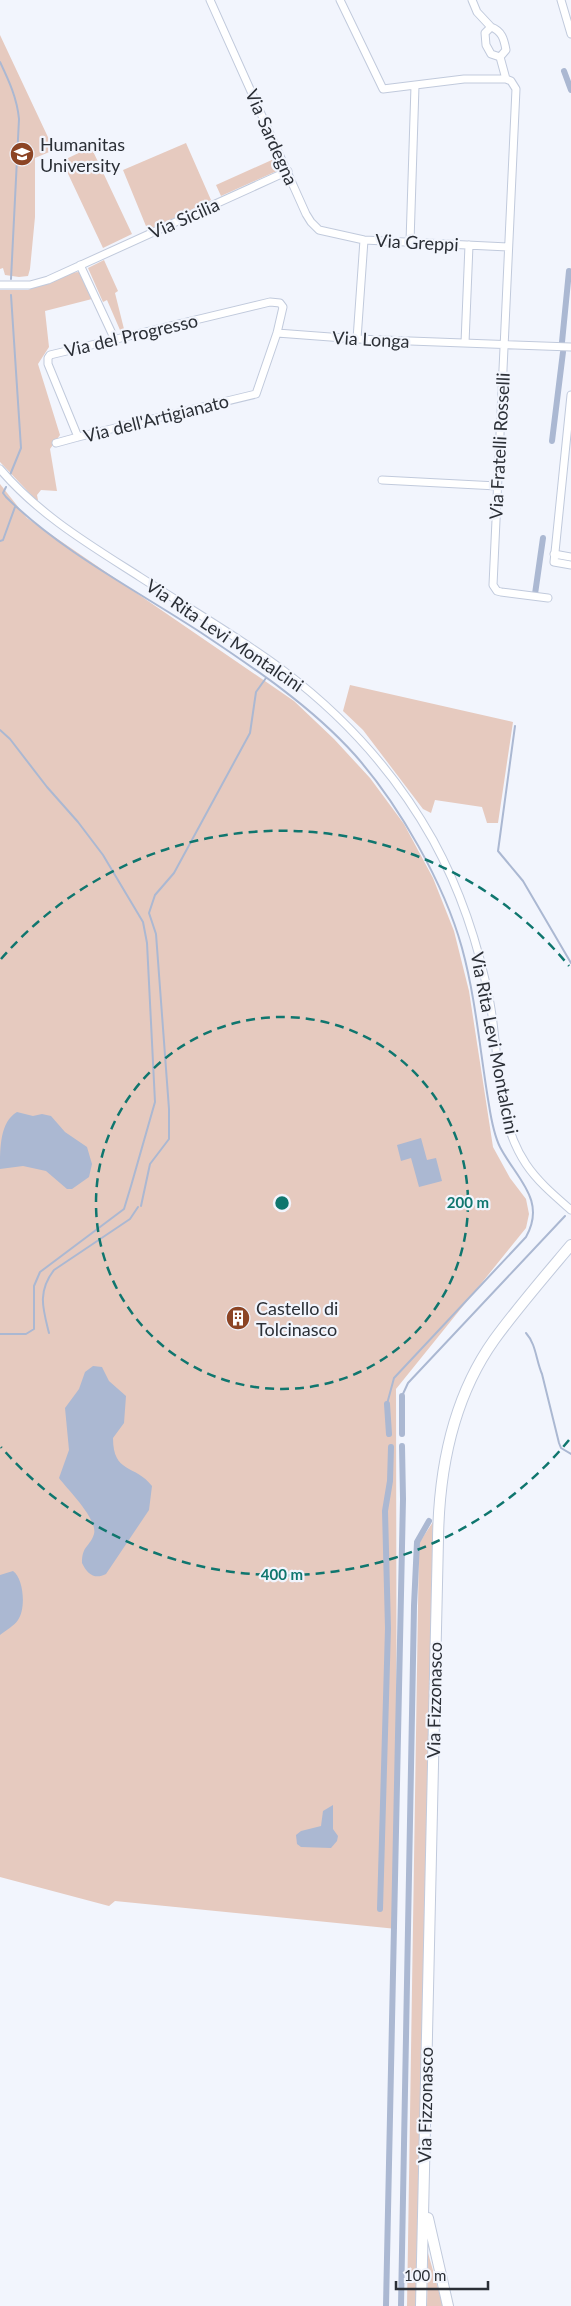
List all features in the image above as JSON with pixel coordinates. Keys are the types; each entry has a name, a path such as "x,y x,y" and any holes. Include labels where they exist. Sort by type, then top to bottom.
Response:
{"main road":[{"name":"Via Fizzonasco","path":"421,2306 438,1539 441,1481 449,1439 458,1411 481,1361 498,1334 571,1244"},
{"name":"Via Fizzonasco","path":"423,2194 432,2244 448,2306"}],"street":[{"name":"Via Sardegna","path":"210,0 311,222 319,230 364,240"},
{"path":"340,0 383,89 464,79 506,79"},
{"path":"472,0 477,12 491,27 502,34 506,50 500,57 491,54 486,44 485,33 491,27"},
{"path":"561,0 571,34"},
{"name":"Via Fratelli Rosselli","path":"500,57 506,79 511,81 516,89 494,588 501,592 548,598"},
{"path":"410,242 415,86"},
{"name":"Via Sicilia","path":"0,285 38,283 288,171"},
{"path":"357,339 364,240"},
{"name":"Via Greppi","path":"364,240 508,247"},
{"path":"464,342 469,245"},
{"path":"80,264 115,340"},
{"name":"Via del Progresso","path":"78,437 48,364 48,358 56,352 115,340 270,302 280,303 283,307 278,333"},
{"name":"Via Longa","path":"278,333 357,339 571,347"},
{"name":"Via dell'Artigianato","path":"56,443 256,394 278,333"},
{"path":"554,558 571,395"},
{"name":"Via Rita Levi Montalcini","path":"0,470 21,492 65,529 284,671 347,726 398,786 433,840 467,918 489,1001 505,1112 513,1140 534,1175 571,1210"},
{"path":"382,480 497,486"},
{"path":"554,558 571,557"},
{"path":"554,558 571,565"}],"shaded area":[{"name":"Humanitas University","path":"0,35 54,150 35,158 35,217 30,269 28,276 19,277 5,275 3,268 0,269"},
{"path":"186,143 211,200 148,231 123,170"},
{"path":"91,147 132,234 103,248 62,161"},
{"path":"274,159 279,170 221,196 216,185"},
{"path":"104,260 118,291 115,293 124,329 120,330 107,300 103,302 88,268"},
{"path":"79,272 92,299 45,311 49,347 38,364 60,435 50,449 57,491 41,490 37,495 38,500 36,500 0,462 0,290 28,290 68,273"},
{"path":"0,484 27,518 294,701 334,739 370,778 404,824 433,878 454,931 469,991 493,1147 510,1178 526,1199 529,1214 526,1228 396,1389 397,1929 115,1901 109,1906 0,1877"},
{"path":"350,685 513,722 498,823 487,823 482,807 435,800 431,813 423,809 363,730 343,711"},
{"path":"433,1522 417,2306 407,2306 419,1543"},
{"path":"428,2253 443,2306 427,2306"}],"water":[{"path":"17,1112 33,1116 42,1114 51,1116 65,1132 87,1147 92,1164 89,1177 72,1189 67,1189 46,1171 23,1166 0,1169 4,1129 11,1116"},
{"path":"421,1138 427,1160 436,1158 442,1181 419,1187 411,1158 401,1161 397,1145"},
{"path":"93,1366 102,1367 109,1381 126,1396 124,1423 113,1438 117,1458 152,1486 149,1510 106,1574 102,1576 92,1575 82,1563 83,1553 94,1534 94,1528 87,1513 59,1478 69,1450 65,1408 79,1389 85,1372"},
{"path":"13,1571 20,1580 22,1587 23,1602 21,1615 12,1626 0,1635 0,1575"},
{"path":"333,1805 333,1829 338,1836 337,1841 331,1848 301,1847 297,1844 296,1835 301,1831 321,1826 323,1811"}],"waterway":[{"path":"0,62 14,97 19,119 11,279"},
{"path":"564,71 571,90"},
{"path":"562,342 569,271"},
{"path":"10,475 21,448 11,295"},
{"path":"552,441 563,352"},
{"path":"6,487 3,493 6,497 28,517 75,553 200,632 261,674 320,720 355,755 388,797 418,846 444,897 467,967 494,1132 500,1147 527,1190 533,1212 532,1224 526,1237 394,1378 387,1404"},
{"path":"0,541 3,540 15,507"},
{"path":"535,594 543,538"},
{"path":"141,1206 150,1164 169,1139 169,1109 156,934 149,913 155,895 174,873 250,733 256,692 266,678"},
{"path":"515,726 498,851 523,881 571,963"},
{"path":"0,730 10,739 103,855 143,922 147,943 155,1102 124,1209 40,1272 34,1286 34,1329 26,1334 0,1334"},
{"path":"49,1333 43,1308 43,1293 54,1270 130,1219 138,1207"},
{"path":"402,1396 408,1383 565,1216"},
{"path":"526,1333 534,1347 559,1443 561,1448 571,1454"},
{"path":"402,1396 402,1434"},
{"path":"387,1404 389,1434"},
{"path":"386,2306 403,1499 402,1446"},
{"path":"380,1909 388,1628 385,1511 390,1481 391,1447"},
{"path":"401,2306 414,1606 417,1542 429,1521"}],"place":[{"name":"Humanitas University","path":"22,154"},
{"name":"Castello di Tolcinasco","path":"238,1318"}]}
